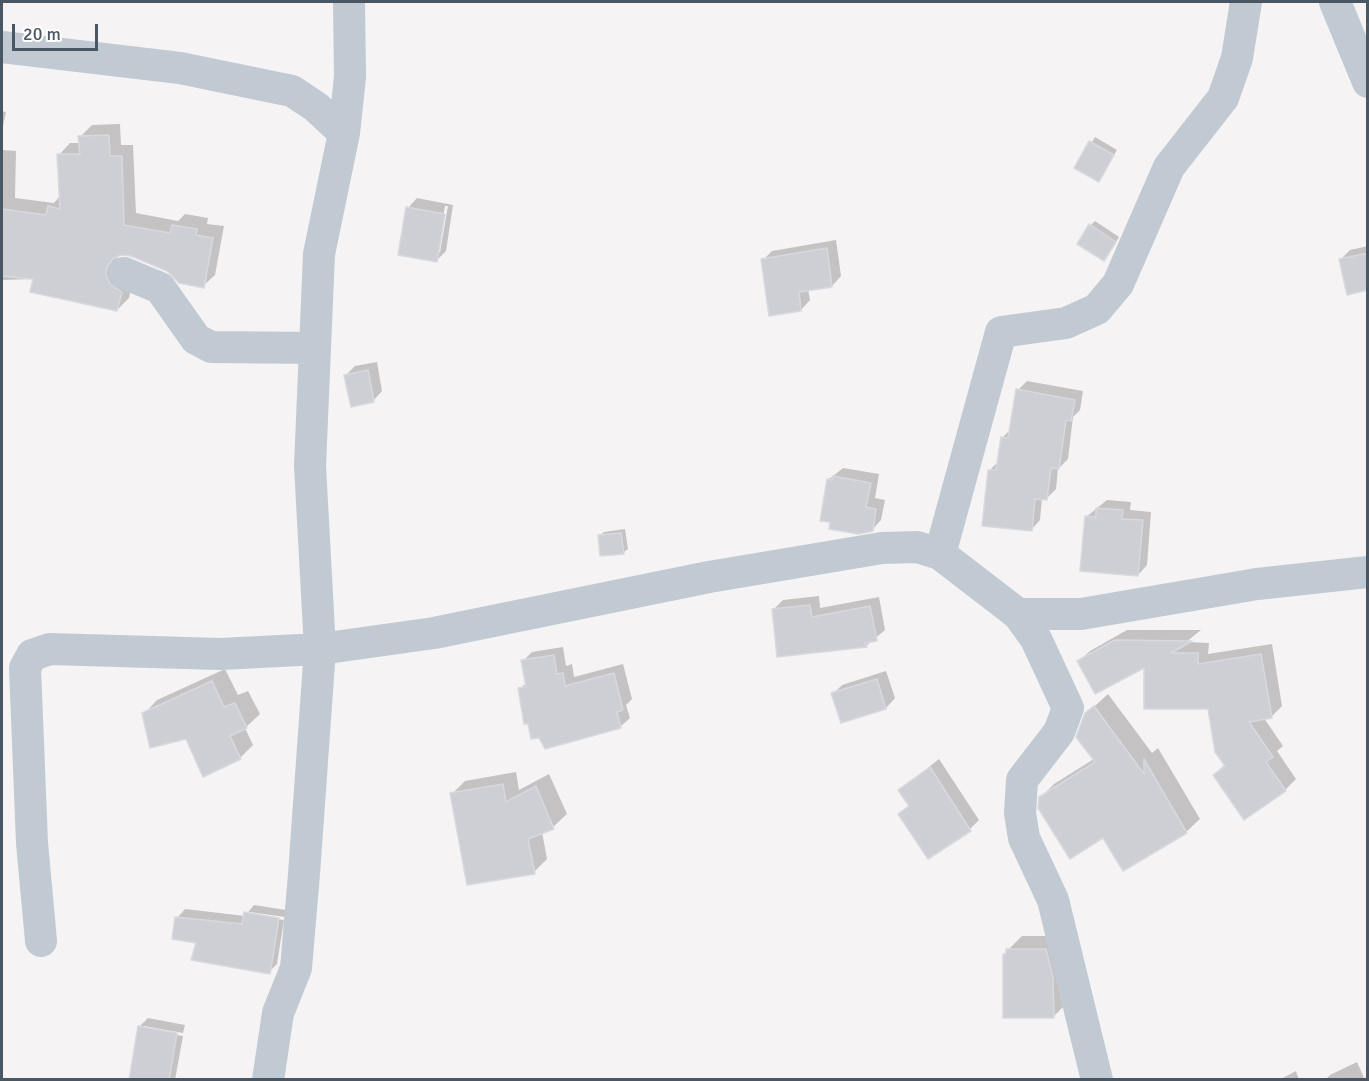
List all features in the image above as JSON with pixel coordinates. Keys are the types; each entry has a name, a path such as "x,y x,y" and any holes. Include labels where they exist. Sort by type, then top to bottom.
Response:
{"street":[{"path":"268,1080 278,1013 296,968 320,650 309,466 319,254 344,133 350,77 349,2"},
{"path":"940,554 1001,332 1066,323 1097,309 1118,284 1169,167 1223,98 1237,58 1246,2"},
{"path":"1335,2 1368,82"},
{"path":"2,47 180,68 292,91 316,107 344,133"},
{"path":"124,273 160,288 196,339 211,347 315,348"},
{"path":"40,941 32,843 25,668 32,655 50,649 220,654 320,650 434,633 709,577 882,548 917,547 940,554 1018,614 1036,639 1068,708 1059,732 1022,780 1020,813 1024,838 1053,900 1097,1080"},
{"path":"1018,614 1082,614 1257,584 1368,572"}],"building":[{"path":"109,135 110,156 122,156 124,225 170,233 172,225 197,229 196,235 213,238 204,288 179,283 167,271 131,256 121,255 113,259 107,267 106,275 110,284 122,292 117,311 30,292 33,279 2,276 2,209 46,215 48,206 60,209 57,154 80,154 78,136"},
{"path":"1089,141 1114,155 1099,182 1074,168"},
{"path":"406,207 445,214 437,262 398,255"},
{"path":"1089,224 1116,242 1104,261 1077,244"},
{"path":"827,248 832,287 799,292 801,311 769,316 761,259"},
{"path":"1368,253 1368,290 1347,295 1339,259"},
{"path":"368,370 374,402 351,407 344,375"},
{"path":"1016,389 1075,400 1071,421 1066,420 1059,469 1051,468 1047,500 1035,499 1032,531 982,526 988,470 996,470 1001,437 1008,438"},
{"path":"833,476 871,483 866,507 876,509 873,531 858,534 829,529 830,522 820,521 827,479 832,480"},
{"path":"1096,508 1123,510 1122,519 1143,520 1138,576 1080,571 1085,516 1096,517"},
{"path":"621,533 624,554 600,556 598,535"},
{"path":"810,605 812,617 870,606 877,641 865,643 867,647 777,657 772,609"},
{"path":"1115,640 1192,641 1171,653 1198,653 1198,664 1261,654 1272,718 1249,722 1273,757 1266,762 1286,791 1244,820 1213,775 1225,766 1215,752 1208,709 1144,709 1144,668 1095,694 1077,661"},
{"path":"554,655 557,674 563,673 565,686 614,673 623,710 617,712 621,728 545,749 539,738 531,739 528,724 524,724 518,688 526,687 521,660"},
{"path":"877,679 886,709 841,723 831,693"},
{"path":"212,681 224,707 235,703 247,728 230,736 241,759 203,777 186,739 150,748 142,713"},
{"path":"1094,706 1144,774 1144,759 1187,833 1123,871 1103,838 1070,859 1038,808 1039,797 1095,762 1076,737 1085,713"},
{"path":"930,767 971,831 928,859 898,814 909,806 898,790"},
{"path":"503,784 506,802 536,786 554,829 528,839 535,874 467,885 450,793"},
{"path":"244,912 279,918 270,974 191,960 196,943 172,939 175,917 242,924"},
{"path":"1006,949 1046,949 1053,977 1054,1018 1003,1018 1003,954 1006,954"},
{"path":"138,1026 177,1033 169,1080 129,1080"}]}
